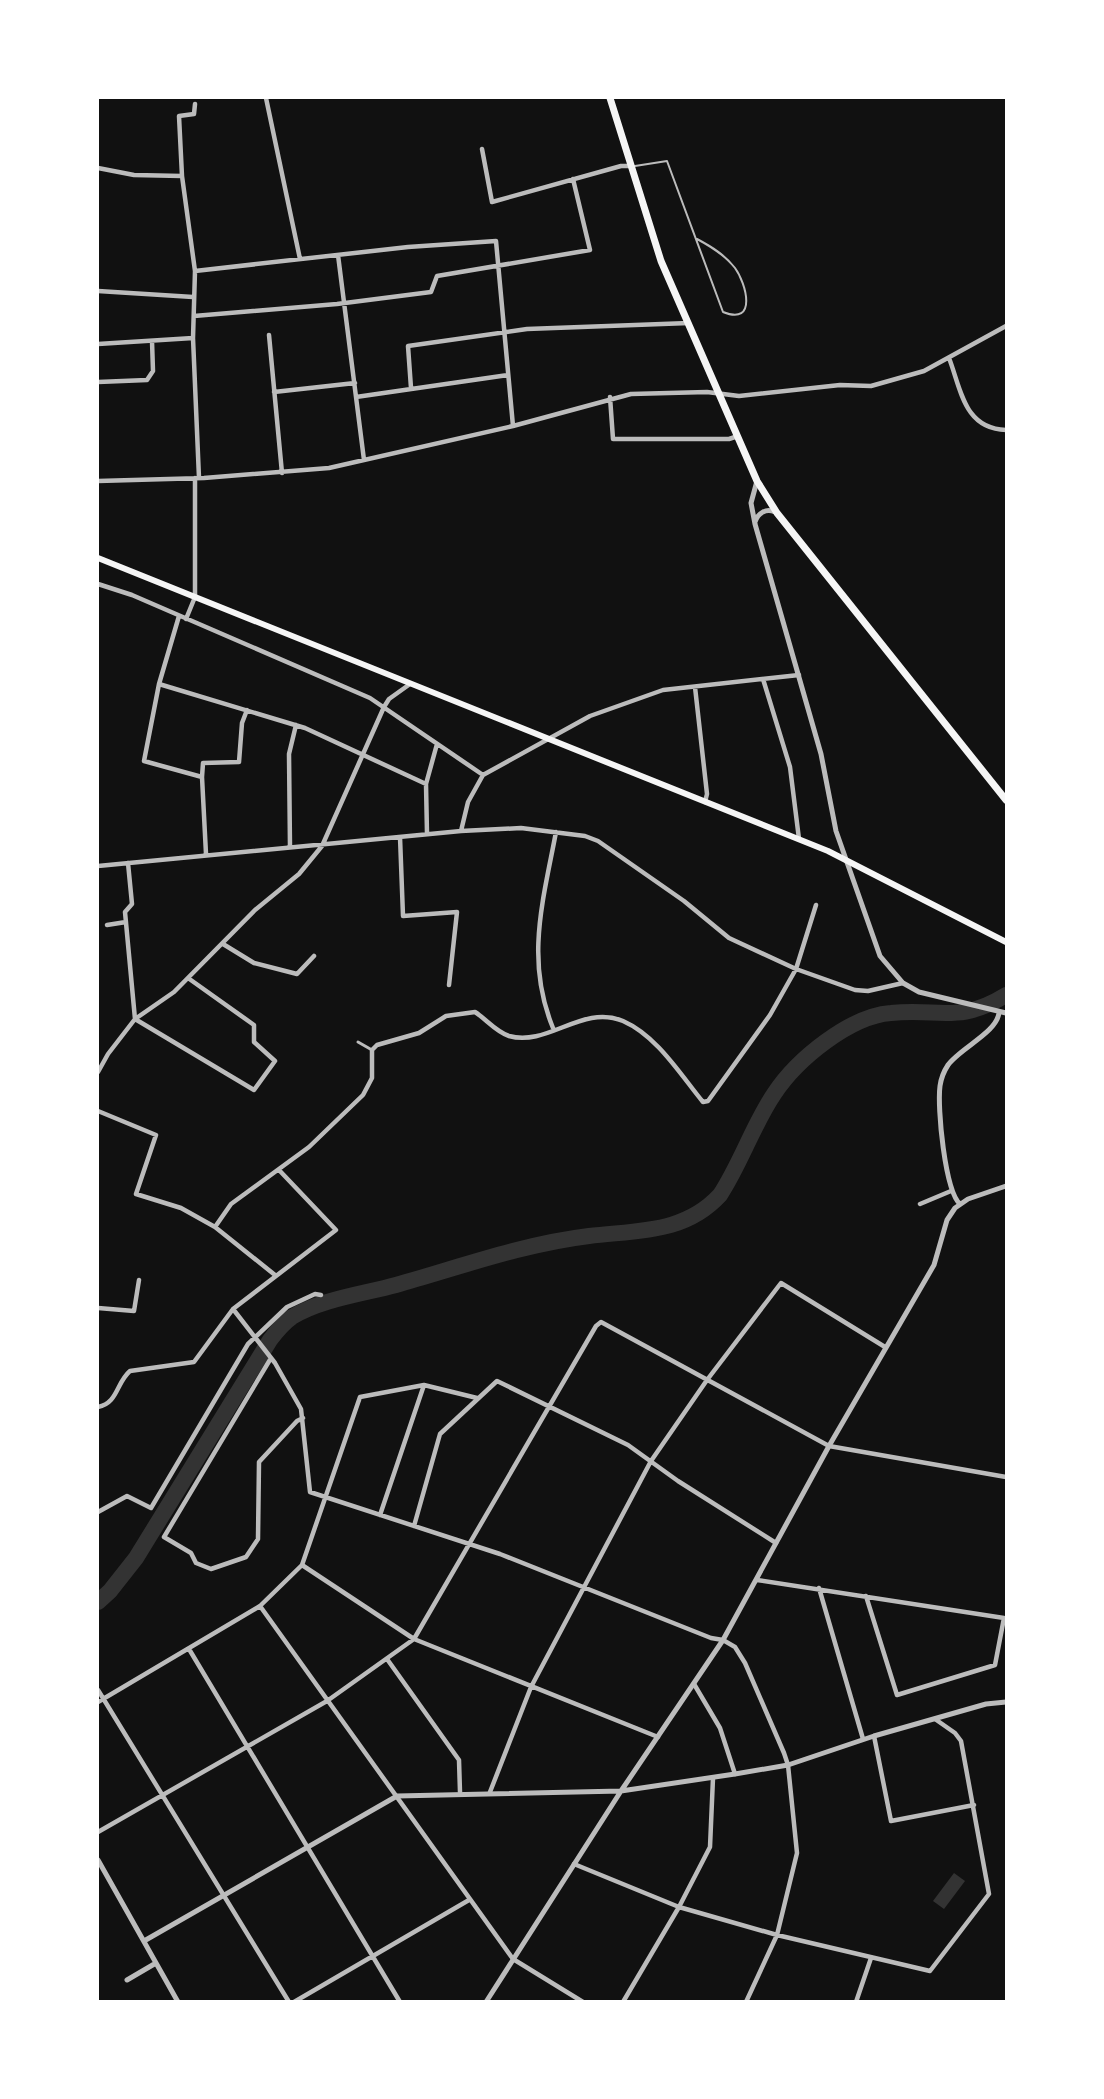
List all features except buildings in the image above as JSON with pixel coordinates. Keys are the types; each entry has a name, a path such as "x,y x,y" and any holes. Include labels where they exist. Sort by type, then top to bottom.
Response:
{"main road":[{"path":"610,98 661,261 757,481 777,513 1006,800"},
{"path":"98,558 845,858 1006,942"}],"street":[{"path":"266,98 300,259"},
{"path":"186,619 195,597 197,478 193,297 195,271 182,176 179,116 194,114 195,104"},
{"path":"482,149 492,202 621,166 632,166"},
{"path":"98,168 134,175 182,176"},
{"path":"194,316 343,304 431,292 437,276 590,250 573,179"},
{"path":"195,271 496,241 513,426"},
{"path":"338,255 364,460"},
{"path":"98,291 193,297"},
{"path":"411,388 408,346 504,331 688,323"},
{"path":"98,481 197,478 329,468 513,426 631,394 707,392 754,395 840,385 871,386 924,371 1006,326"},
{"path":"269,335 282,473"},
{"path":"98,344 193,338"},
{"path":"98,382 147,380 153,371 152,341"},
{"path":"949,358 963,403 973,417 994,430 1006,430"},
{"path":"356,397 508,375"},
{"path":"274,392 355,383"},
{"path":"610,398 614,439 729,439 738,436"},
{"path":"757,481 751,495 755,524 821,754 836,831 880,956 903,983 919,992 1006,1013"},
{"path":"755,524 757,516 764,512 769,510 777,513"},
{"path":"98,584 332,681 384,707 483,775"},
{"path":"179,616 159,684 144,761 202,777"},
{"path":"461,831 468,802 483,775 546,738 590,716 663,690 799,675"},
{"path":"763,679 790,767 799,839"},
{"path":"159,684 296,725 426,784"},
{"path":"98,1072 108,1054 135,1019 174,992 255,910 299,874 322,846 384,707 389,699 410,684"},
{"path":"695,687 707,794 705,802"},
{"path":"206,854 203,763 239,762 242,723 247,710"},
{"path":"290,847 290,754 296,725"},
{"path":"427,834 426,784 437,744"},
{"path":"98,866 461,831 521,828 556,832 598,841 684,901 729,938 796,969 855,990 868,991 903,983"},
{"path":"554,1028 540,989 536,946 556,832"},
{"path":"400,837 403,916 457,912 449,985"},
{"path":"128,863 132,904 125,912 135,1019"},
{"path":"372,1050 384,1042 419,1033 446,1016 467,1011 475,1012 506,1035 524,1039 599,1016 625,1022 656,1045 703,1102 708,1101 770,1015 796,969 816,905"},
{"path":"107,925 126,922"},
{"path":"223,944 254,963 297,974 314,956"},
{"path":"135,1019 254,1090 275,1061 254,1042 254,1025 188,978"},
{"path":"960,1204 951,1191 943,1138 941,1079 953,1059 994,1025 999,1012"},
{"path":"358,1042 372,1050"},
{"path":"215,1227 231,1204 309,1147 363,1095 372,1078 372,1050"},
{"path":"98,1111 156,1135 136,1194 181,1208 215,1227 275,1275"},
{"path":"98,1407 106,1405 114,1398 130,1371 194,1362 233,1309 336,1230 279,1170"},
{"path":"486,2001 621,1791 723,1640 829,1446 934,1265 943,1229 960,1204 976,1195 1006,1186"},
{"path":"920,1204 951,1191"},
{"path":"98,1308 134,1311 140,1280"},
{"path":"490,1792 531,1686 651,1461 707,1380 781,1283 885,1347"},
{"path":"98,1512 127,1496 151,1508 248,1344 257,1339 287,1307 315,1294 321,1295"},
{"path":"233,1309 270,1356 301,1409 308,1489 325,1497 470,1544 711,1638 723,1640 735,1647 746,1663 788,1765 797,1853 777,1935 746,2001"},
{"path":"98,1832 327,1701 414,1639 596,1326 602,1322 829,1446 1006,1477"},
{"path":"270,1356 164,1537 191,1553 196,1563 211,1569 246,1557 258,1539 259,1462 297,1421 303,1418"},
{"path":"414,1526 440,1434 497,1381 628,1445 776,1543"},
{"path":"100,1700 260,1606 302,1565 360,1396 424,1385 477,1398"},
{"path":"380,1515 424,1385"},
{"path":"302,1565 414,1639 658,1737"},
{"path":"757,1580 819,1588 1004,1618 994,1665 897,1695 866,1596"},
{"path":"819,1588 863,1739"},
{"path":"260,1606 513,1959 583,2001"},
{"path":"189,1649 246,1748 400,2001"},
{"path":"387,1659 459,1760 460,1792"},
{"path":"694,1684 720,1728 735,1774"},
{"path":"98,1690 100,1700 224,1894 289,2001"},
{"path":"144,1941 397,1796 460,1792 621,1791 713,1778 788,1765 863,1739 986,1704 1006,1702"},
{"path":"574,1864 679,1907 777,1935 930,1971 988,1894 961,1741 955,1732 935,1719"},
{"path":"874,1736 891,1821 974,1805"},
{"path":"623,2001 679,1907 710,1847 713,1778"},
{"path":"98,1860 178,2001"},
{"path":"294,2001 469,1900"},
{"path":"856,2001 871,1958"},
{"path":"127,1980 156,1963"},
{"path":"568,2001 572,1995"}],"lane":[{"path":"632,166 667,161 723,312 730,315 744,310 748,298 744,286 726,258 697,239"}],"shaded area":[{"path":"954,1873 965,1881 944,1909 933,1901"}],"waterway":[{"path":"98,1602 110,1591 136,1558 270,1340 292,1317 329,1301 396,1285 516,1250 589,1236 659,1228 691,1217 706,1208 720,1195 774,1094 796,1067 826,1042 842,1031 875,1016 908,1012 962,1012 990,1004 1006,995"}]}
